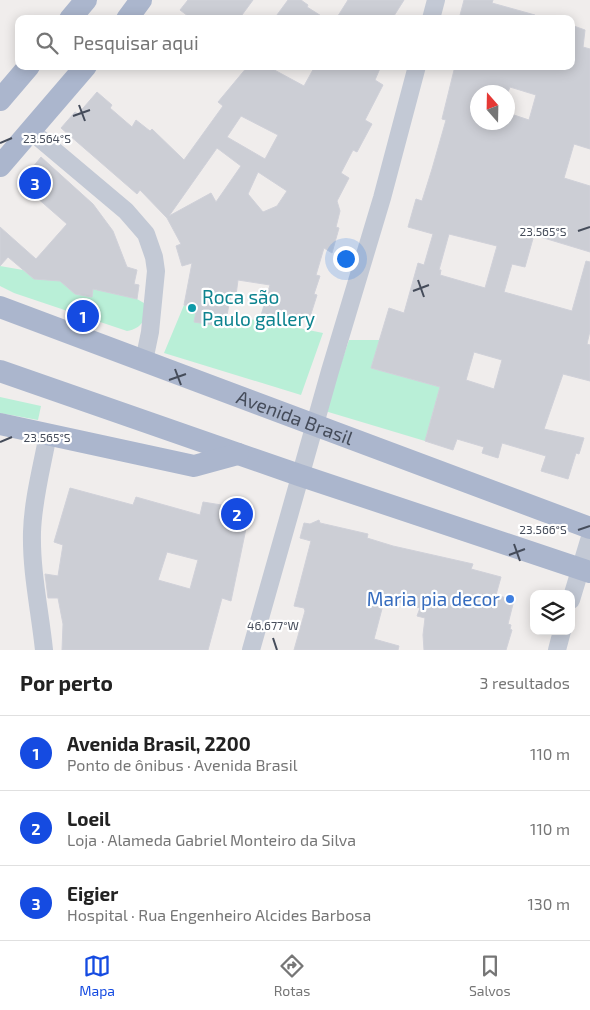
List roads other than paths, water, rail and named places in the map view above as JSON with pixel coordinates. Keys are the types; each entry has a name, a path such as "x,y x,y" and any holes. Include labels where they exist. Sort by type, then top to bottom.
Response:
{"main road":[{"path":"73,15 86,0"},
{"path":"129,15 141,0"},
{"path":"0,100 26,70"},
{"path":"0,166 83,70"},
{"name":"Avenida Brasil","path":"0,307 590,528"},
{"path":"0,371 299,475 585,570"},
{"path":"0,424 194,466 238,454"}],"street":[{"path":"432,15 436,0"},
{"path":"251,650 299,475 382,198 416,70"},
{"path":"31,131 126,211 146,234 154,257 156,271 150,332 144,361"},
{"path":"43,649 33,564 32,532 34,506 48,434"},
{"path":"575,591 585,570 590,537"},
{"path":"557,650 561,635"}],"place":[{"name":"Eigier","path":"35,183"},
{"name":"Roca são Paulo gallery","path":"192,308"},
{"name":"Avenida Brasil, 2200","path":"83,316"},
{"name":"Loeil","path":"237,514"},
{"name":"Maria pia decor","path":"510,599"}]}
